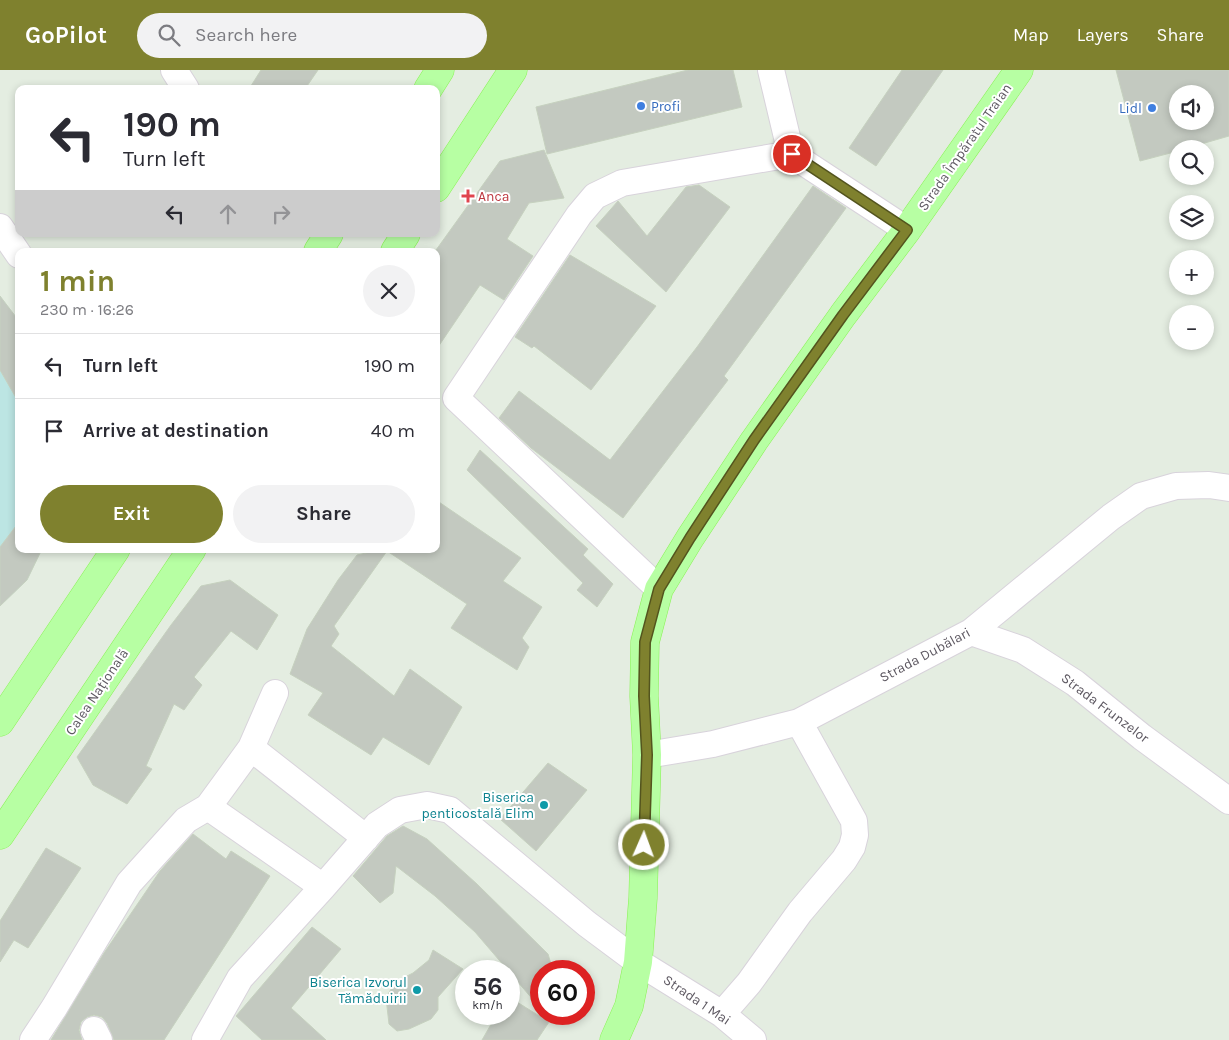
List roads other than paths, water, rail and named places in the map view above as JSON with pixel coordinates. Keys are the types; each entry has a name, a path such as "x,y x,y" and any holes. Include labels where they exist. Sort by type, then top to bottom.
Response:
{"main road":[{"path":"431,85 440,70"},
{"path":"440,182 513,70"},
{"name":"Strada Împăratul Traian","path":"614,1040 629,1006 638,962 643,898 647,755 644,696 645,642 659,589 754,440 843,315 907,230 1020,70"},
{"path":"320,248 328,237"},
{"path":"397,248 404,237"},
{"path":"0,722 113,553"},
{"name":"Calea Națională","path":"0,835 189,553"}],"street":[{"path":"174,70 183,85"},
{"path":"771,70 792,154 907,230"},
{"path":"659,589 456,398 579,215 595,196 622,184 792,154"},
{"path":"0,227 15,249"},
{"name":"Strada Dubălari","path":"647,755 713,744 799,722 971,632 1111,517 1141,496 1176,486 1209,485 1229,488"},
{"name":"Strada Frunzelor","path":"971,632 1023,650 1075,683 1142,737 1229,801"},
{"path":"33,1040 129,883 186,820 208,807 251,748 275,693"},
{"path":"722,1014 749,983 800,912 852,848 855,835 854,822 799,722"},
{"path":"251,748 366,838"},
{"name":"Strada 1 Mai","path":"205,1040 240,978 377,825 400,810 427,805 450,810 588,924 638,962 722,1014 754,1040"},
{"path":"208,807 323,886"}],"place":[{"name":"Profi","path":"641,106"},
{"name":"Lidl","path":"1152,108"},
{"name":"Anca","path":"468,196"},
{"name":"Biserica penticostală Elim","path":"544,805"},
{"name":"Biserica Izvorul Tămăduirii","path":"417,990"}]}
